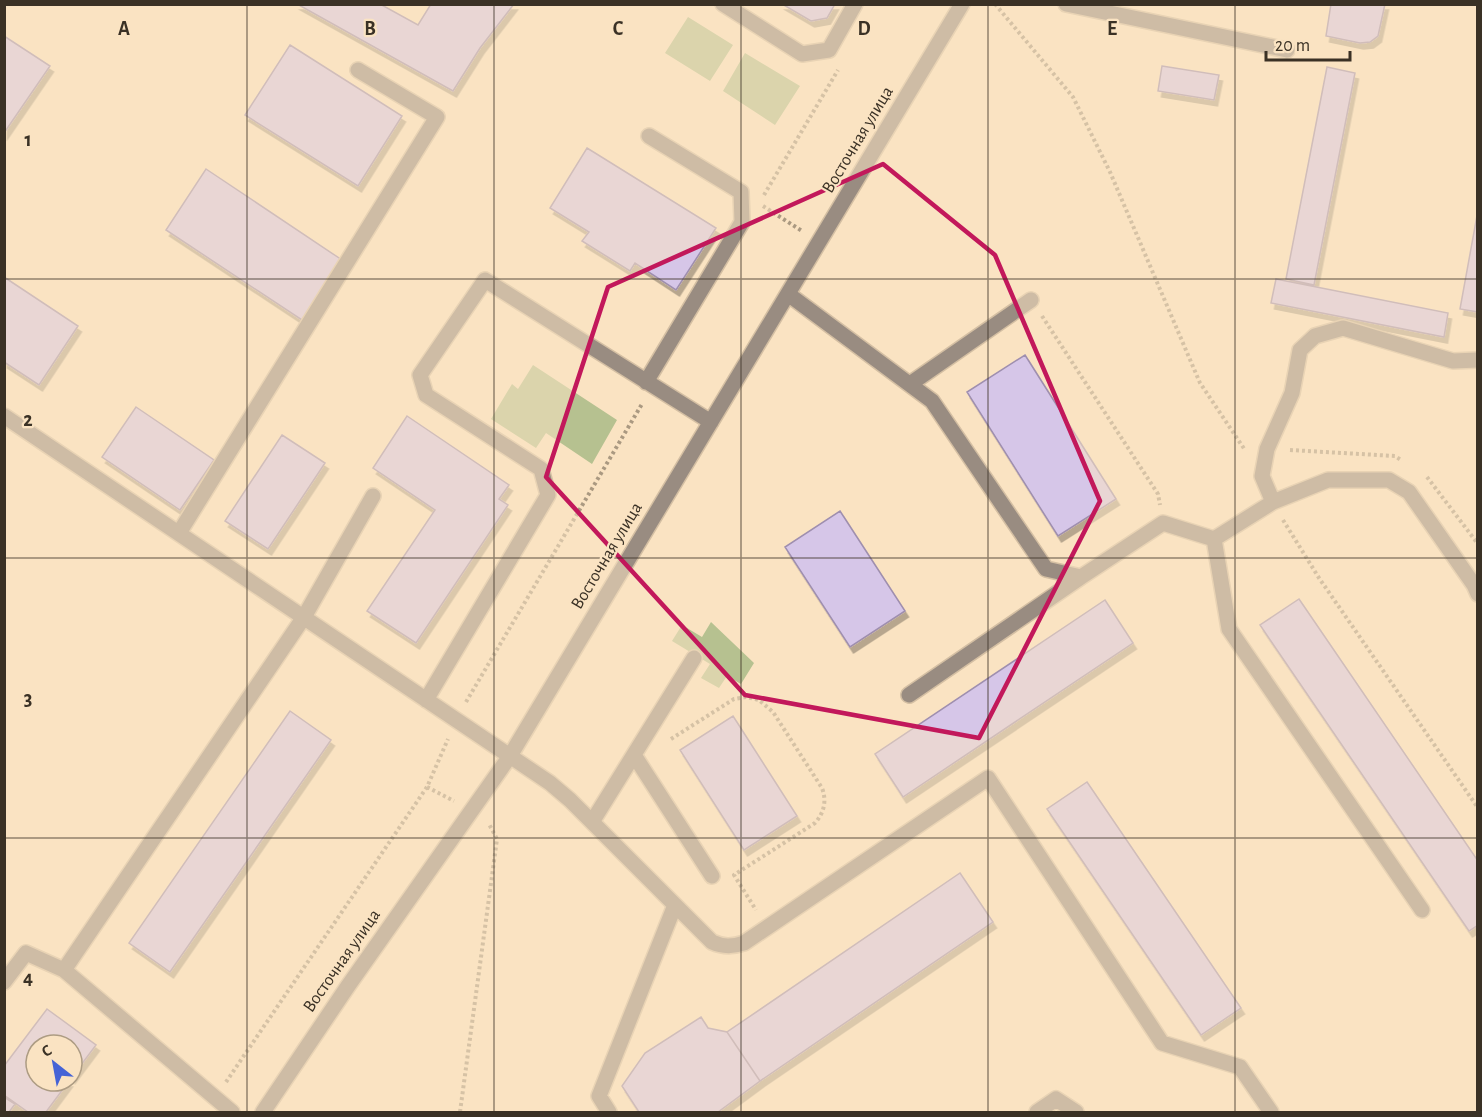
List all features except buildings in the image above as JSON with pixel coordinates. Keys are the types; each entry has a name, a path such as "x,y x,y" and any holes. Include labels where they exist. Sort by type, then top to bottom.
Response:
{"street":[{"path":"723,4 802,54 829,50 855,4"},
{"name":"Восточная улица","path":"263,1113 348,986 510,756 962,4"},
{"path":"1066,4 1287,50"},
{"path":"179,533 438,117 358,70"},
{"path":"646,381 742,222 741,192 649,136"},
{"path":"426,700 548,495 541,469 426,395 420,375 485,280 711,422"},
{"path":"788,294 932,400 1046,569 1081,577"},
{"path":"910,384 1031,300"},
{"path":"1273,502 1262,476 1267,449 1292,393 1300,350 1315,336 1343,328 1452,361 1478,360"},
{"path":"4,416 556,788 712,942 719,945 735,946 767,927 988,778 1162,1043 1240,1067 1271,1113"},
{"path":"909,695 1163,523 1214,539 1273,502 1328,480 1389,480 1409,492 1478,594"},
{"path":"64,970 304,617 372,496"},
{"path":"1214,539 1229,629 1422,910"},
{"path":"592,822 694,658"},
{"path":"634,755 712,876"},
{"path":"609,1113 599,1096 675,905"},
{"path":"4,982 26,953 64,970 232,1113"},
{"path":"1037,1113 1056,1099 1076,1113"}],"path":[{"path":"995,4 1073,98 1110,172 1200,382 1262,476"},
{"path":"759,204 802,231 801,241"},
{"path":"1031,300 1158,494 1163,523"},
{"path":"1273,502 1319,578 1478,808"},
{"path":"668,741 734,699 746,697 759,700 773,712 822,788 825,801 821,816 815,823 734,875 767,927"},
{"path":"215,1098 428,787 456,720"},
{"path":"428,787 458,803"},
{"path":"460,1113 497,839 487,821"}],"highlighted area":[{"path":"883,164 995,255 1100,501 979,738 745,695 546,477 608,287"}],"green space":[{"path":"688,17 733,45 710,81 665,53"},
{"path":"745,53 800,86 775,125 723,91"},
{"path":"533,365 617,420 592,464 546,433 536,448 491,419 512,384 518,389"},
{"path":"711,622 754,663 741,684 727,676 719,688 701,678 710,664 672,641 682,625 702,637"}]}
